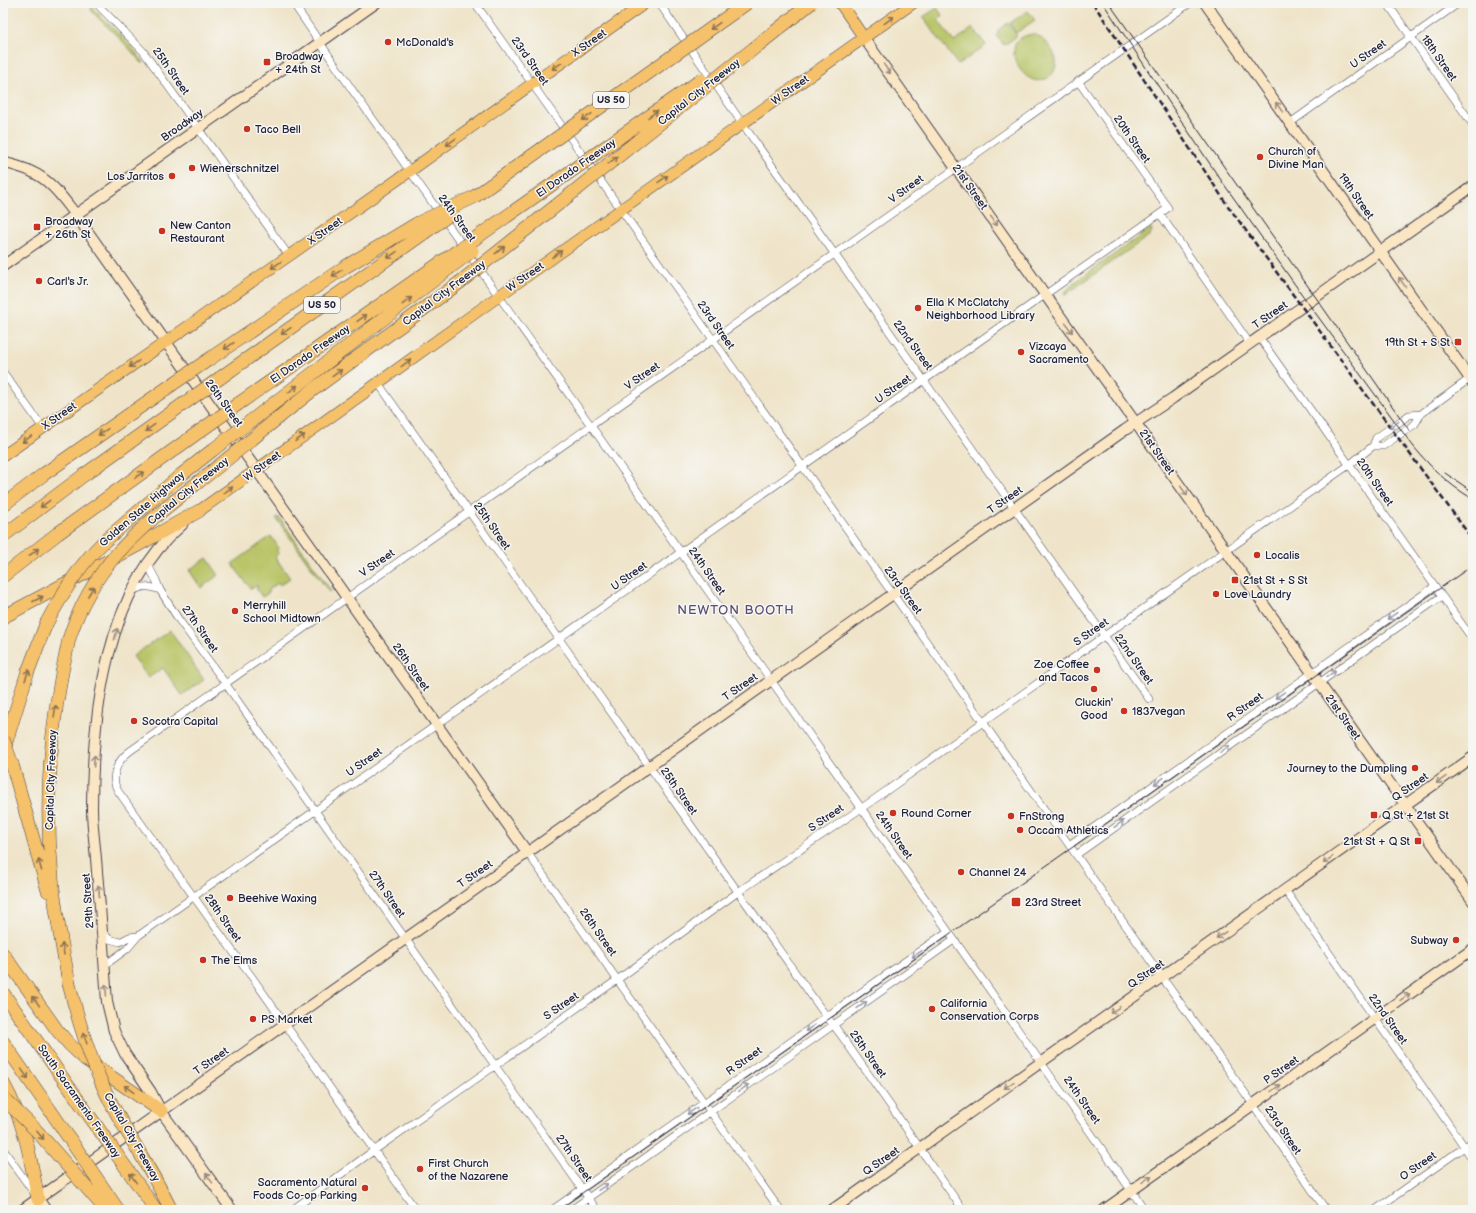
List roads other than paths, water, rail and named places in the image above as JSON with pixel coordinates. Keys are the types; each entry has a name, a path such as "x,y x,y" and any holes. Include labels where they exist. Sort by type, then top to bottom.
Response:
{"highway":[{"name":"US 50","path":"3,536 84,475 220,378 421,228 474,197 747,3"},
{"name":"Capital City Freeway","path":"621,136 811,3"},
{"name":"Capital City Freeway","path":"172,1210 160,1186 116,1112 84,1036 75,1010 56,915 49,823 49,768 53,722 69,639 86,597 107,565 123,546 151,520 314,389 459,283 811,3"},
{"name":"El Dorado Freeway","path":"3,576 57,534 200,431 446,265 621,136"},
{"path":"6,500 345,267 421,228"},
{"name":"Golden State Highway","path":"3,752 27,674 46,624 62,596 100,544 181,475 446,265"},
{"path":"3,617 199,511"},
{"path":"3,739 12,764 43,878 56,915"},
{"path":"3,954 57,1030 70,1045 85,1059 162,1111"},
{"name":"South Sacramento Freeway","path":"3,993 156,1210"},
{"path":"3,1042 118,1210"},
{"path":"3,1083 20,1117 25,1134 38,1199"},
{"path":"3,1098 36,1130 106,1210"}],"main road":[{"name":"Broadway","path":"3,266 376,3"},
{"name":"X Street","path":"3,456 410,171 646,3"},
{"name":"21st Street","path":"840,3 1473,901"},
{"name":"W Street","path":"147,563 164,542 199,511 256,469 499,295 913,3"},
{"name":"19th Street","path":"1205,3 1472,379"},
{"name":"26th Street","path":"3,162 30,171 44,179 57,190 76,215 527,852"},
{"name":"T Street","path":"22,1210 1014,508 1250,344 1473,186"},
{"name":"29th Street","path":"147,563 131,592 119,621 105,673 95,742 92,810 107,1002 114,1031 124,1054 151,1092 162,1111 232,1210"},
{"name":"Q Street","path":"832,1210 1473,757"},
{"name":"P Street","path":"1104,1210 1473,949"},
{"path":"38,1199 46,1210"}],"street":[{"name":"25th Street","path":"96,3 143,51 289,256"},
{"name":"24th Street","path":"293,3 410,171 1042,1062 1145,1210"},
{"name":"23rd Street","path":"476,3 1253,1104 1326,1210"},
{"name":"22nd Street","path":"659,3 742,123 1149,699"},
{"name":"V Street","path":"115,774 117,764 124,755 1190,3"},
{"name":"18th Street","path":"1387,3 1473,125"},
{"name":"U Street","path":"1290,123 1459,3"},
{"name":"20th Street","path":"1078,81 1168,208"},
{"name":"U Street","path":"105,965 127,949 138,936 1168,208"},
{"path":"1160,214 1250,344"},
{"name":"20th Street","path":"1259,337 1473,640"},
{"path":"3,372 43,428"},
{"name":"S Street","path":"1373,446 1383,446 1388,443 1415,424 1421,414 1472,379"},
{"name":"25th Street","path":"378,383 963,1210"},
{"name":"S Street","path":"292,1210 374,1150 617,980 738,892 861,808 1226,550 1350,465 1373,446 1376,438 1409,415 1421,414"},
{"name":"27th Street","path":"147,563 160,590 179,620 597,1210"},
{"path":"131,592 138,587 143,586 151,586 160,590"},
{"name":"R Street","path":"1069,845 1435,586"},
{"name":"R Street","path":"1076,855 1442,596"},
{"name":"28th Street","path":"115,774 115,784 118,791 416,1210"},
{"name":"26th Street","path":"527,852 780,1210"},
{"name":"22nd Street","path":"1284,890 1473,1160"},
{"path":"102,930 105,936 114,941 120,942 129,937 138,936"},
{"name":"R Street","path":"552,1210 948,931"},
{"name":"R Street","path":"572,1210 954,940"},
{"name":"O Street","path":"1375,1210 1473,1141"},
{"path":"3,1149 38,1199"}],"tram line":[{"path":"1103,3 1216,173 1308,303 1410,442 1438,474 1473,499"},
{"path":"1109,3 1409,430"},
{"path":"1445,473 1473,492"},
{"path":"558,1210 1473,565"}],"railway":[{"path":"1093,3 1228,206 1473,540"}],"place":[{"name":"McDonald's","path":"388,42"},
{"name":"Broadway + 24th St","path":"267,62"},
{"name":"Taco Bell","path":"247,129"},
{"name":"Church of Divine Man","path":"1260,157"},
{"name":"Wienerschnitzel","path":"192,168"},
{"name":"Los Jarritos","path":"172,176"},
{"name":"Broadway + 26th St","path":"37,227"},
{"name":"New Canton Restaurant","path":"162,231"},
{"name":"Carl's Jr.","path":"39,281"},
{"name":"Ella K McClatchy Neighborhood Library","path":"918,308"},
{"name":"19th St + S St","path":"1458,342"},
{"name":"Vizcaya Sacramento","path":"1021,352"},
{"name":"Localis","path":"1257,555"},
{"name":"21st St + S St","path":"1235,580"},
{"name":"Love Laundry","path":"1216,594"},
{"name":"Merryhill School Midtown","path":"235,611"},
{"name":"Zoe Coffee and Tacos","path":"1097,670"},
{"name":"Cluckin' Good","path":"1094,689"},
{"name":"1837vegan","path":"1124,711"},
{"name":"Socotra Capital","path":"134,721"},
{"name":"Journey to the Dumpling","path":"1415,768"},
{"name":"Round Corner","path":"893,813"},
{"name":"Q St + 21st St","path":"1374,815"},
{"name":"FnStrong","path":"1011,816"},
{"name":"Occam Athletics","path":"1020,830"},
{"name":"21st St + Q St","path":"1418,841"},
{"name":"Channel 24","path":"961,872"},
{"name":"Beehive Waxing","path":"230,898"},
{"name":"23rd Street","path":"1016,902"},
{"name":"Subway","path":"1456,940"},
{"name":"The Elms","path":"203,960"},
{"name":"California Conservation Corps","path":"932,1009"},
{"name":"PS Market","path":"253,1019"},
{"name":"First Church of the Nazarene","path":"420,1169"},
{"name":"Sacramento Natural Foods Co-op Parking","path":"365,1188"}],"district":[{"name":"NEWTON BOOTH","path":"736,610"}]}
